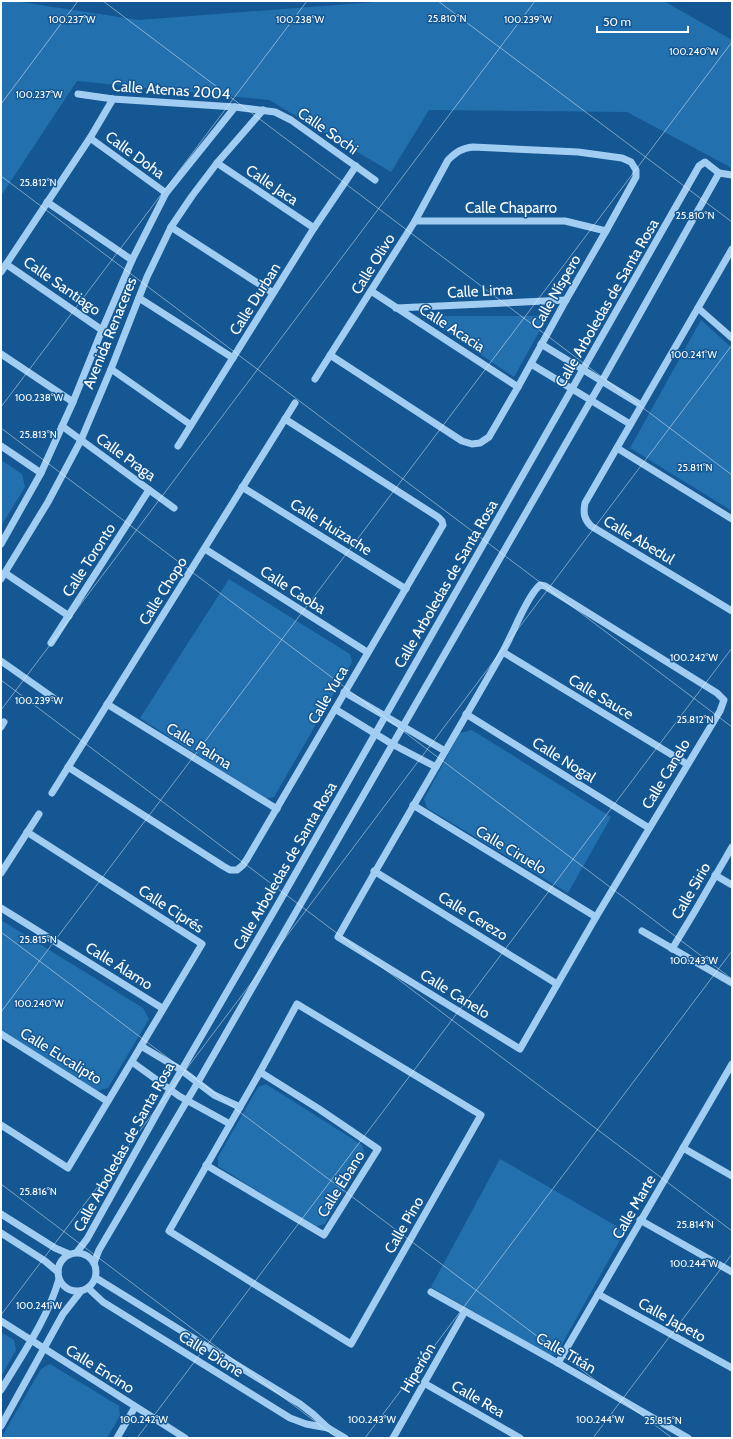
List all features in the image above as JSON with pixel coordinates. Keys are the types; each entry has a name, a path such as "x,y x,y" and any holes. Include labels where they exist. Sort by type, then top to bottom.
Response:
{"street":[{"name":"Calle Atenas 2004","path":"78,94 114,99 263,110"},
{"path":"1,272 90,138 114,99"},
{"name":"Avenida Renaceres","path":"1,544 41,473 73,402 132,260 166,193 235,107"},
{"name":"Avenida Renaceres","path":"3,576 62,478 81,440 154,260 171,227 217,163 263,110"},
{"name":"Calle Sochi","path":"263,110 275,112 291,120 375,180"},
{"name":"Calle Doha","path":"90,138 166,193"},
{"name":"Calle Níspero","path":"330,355 462,441 472,444 480,444 489,437 636,177 636,170 632,162 622,158 578,152 473,147 464,148 455,152 448,160"},
{"name":"Calle Olivo","path":"315,379 415,221 448,160"},
{"name":"Calle Arboledas de Santa Rosa","path":"77,1252 87,1239 181,1070 584,370 699,166 705,162 720,173 602,381 198,1082 99,1250 94,1263"},
{"name":"Calle Jaca","path":"217,163 314,228"},
{"name":"Calle Durban","path":"178,446 314,228 356,166"},
{"path":"720,173 732,175"},
{"path":"47,202 132,260"},
{"name":"Calle Chaparro","path":"415,221 565,221 606,231"},
{"path":"171,227 273,293"},
{"name":"Calle Abedul","path":"732,249 585,503 583,512 585,520 591,526 732,611"},
{"name":"Calle Santiago","path":"6,264 102,330"},
{"name":"Calle Acacia","path":"371,291 518,387"},
{"path":"139,298 233,358"},
{"name":"Calle Lima","path":"396,308 566,300"},
{"path":"698,308 732,338"},
{"path":"541,344 641,405"},
{"path":"1,354 73,402"},
{"path":"531,364 630,424"},
{"path":"111,369 191,425"},
{"name":"Calle Chopo","path":"52,793 295,403"},
{"name":"Calle Yuca","path":"68,767 222,866 230,870 237,870 243,865 443,525 442,521 284,419"},
{"name":"Calle Praga","path":"62,426 174,508"},
{"path":"1,446 41,473"},
{"path":"617,448 732,519"},
{"name":"Calle Huizache","path":"242,487 406,589"},
{"name":"Calle Toronto","path":"52,643 149,490"},
{"name":"Calle Caoba","path":"205,549 367,652"},
{"path":"3,576 69,616"},
{"name":"Calle Canelo","path":"540,585 545,586 721,696 724,700 722,707 596,917 520,1049 338,937 374,871 466,714 502,652 534,591 540,585"},
{"name":"Calle Sauce","path":"502,652 687,764"},
{"path":"1,661 55,699"},
{"path":"344,692 445,751"},
{"name":"Calle Palma","path":"108,704 277,809"},
{"path":"335,709 392,744 436,767"},
{"name":"Calle Nogal","path":"466,714 649,828"},
{"name":"Calle Ciruelo","path":"413,805 596,917"},
{"path":"1,872 38,814"},
{"name":"Calle Ciprés","path":"1,1125 68,1168 107,1101 132,1062 162,1008 202,944 27,832"},
{"name":"Calle Sirio","path":"672,949 732,846"},
{"name":"Calle Cerezo","path":"374,871 557,984"},
{"path":"715,875 732,885"},
{"name":"Calle Álamo","path":"1,908 162,1008"},
{"path":"642,931 732,983"},
{"name":"Calle Pino","path":"297,1004 481,1115 351,1344 169,1231 260,1072 297,1004"},
{"name":"Calle Eucalipto","path":"1,1034 107,1101"},
{"path":"141,1046 190,1076 218,1098 240,1107"},
{"path":"132,1062 179,1096 230,1124"},
{"name":"Calle Marte","path":"558,1363 683,1148 729,1077 732,1064"},
{"name":"Calle Ébano","path":"206,1164 324,1235 378,1148 260,1072"},
{"path":"683,1148 732,1176"},
{"path":"1,1214 55,1248 69,1254"},
{"path":"640,1220 732,1272"},
{"path":"1,1233 45,1261 58,1276 63,1285 68,1289 74,1291 85,1289"},
{"path":"1,1390 53,1298 59,1265 63,1258 69,1254 77,1252 90,1257 94,1263 96,1278 63,1314 1,1426"},
{"name":"Calle Dione","path":"96,1278 300,1404 328,1428 345,1438"},
{"name":"Calle Dione","path":"85,1289 103,1302 290,1418 306,1424 328,1428"},
{"name":"Calle Titán","path":"431,1292 688,1438"},
{"name":"Calle Japeto","path":"598,1294 732,1368"},
{"name":"Hiperión","path":"393,1438 465,1311"},
{"name":"Calle Encino","path":"1,1322 185,1438"},
{"name":"Calle Rea","path":"424,1383 520,1438"},
{"path":"117,1438 135,1407"}],"shaded area":[{"path":"1,1 14,1 139,20 389,1 664,1 732,40 732,169 627,112 429,110 391,172 269,100 77,81 1,196"},
{"path":"423,316 548,316 514,377"},
{"path":"701,320 732,348 732,511 630,448"},
{"path":"1,460 22,474 25,487 1,526"},
{"path":"229,579 350,654 352,662 274,797 266,799 140,718"},
{"path":"472,730 611,817 568,893 427,808 424,799 460,733"},
{"path":"1,920 143,1008 149,1019 108,1088 97,1091 1,1032"},
{"path":"266,1084 362,1145 365,1155 325,1224 315,1227 218,1166 218,1157 258,1087"},
{"path":"500,1159 625,1231 556,1355 548,1354 431,1287"},
{"path":"1,1332 14,1340 16,1350 1,1377"},
{"path":"50,1364 119,1406 120,1416 107,1438 1,1438 41,1369"}]}
